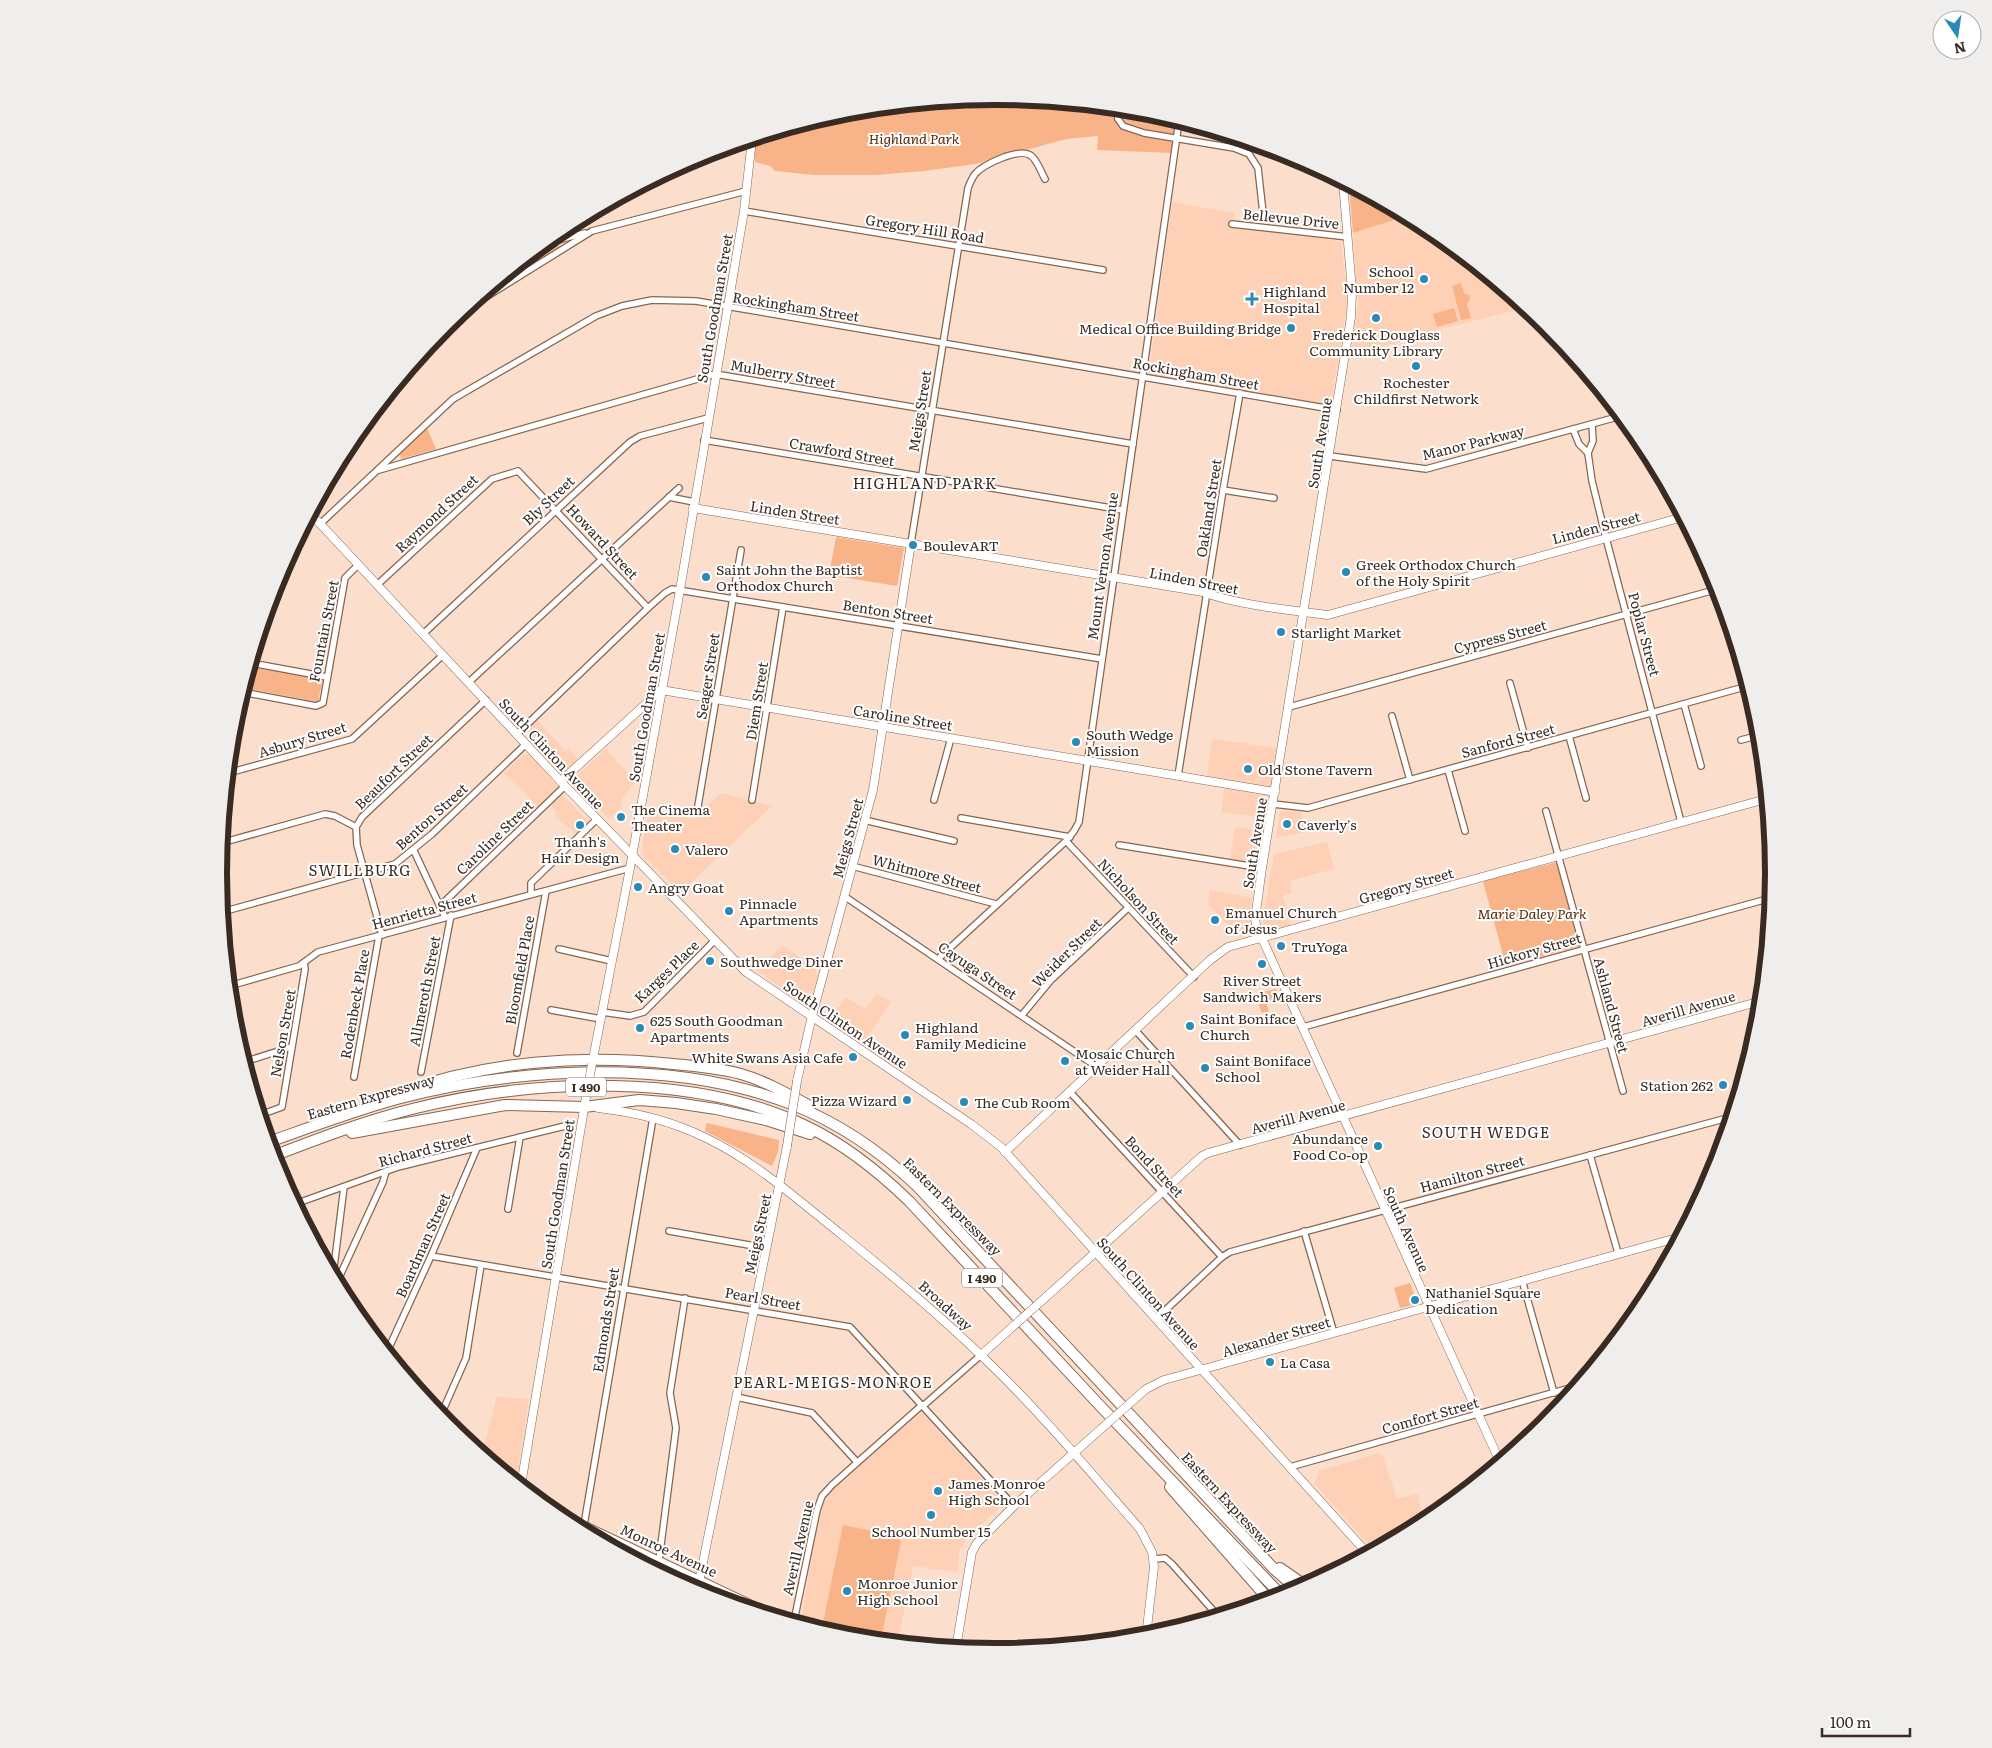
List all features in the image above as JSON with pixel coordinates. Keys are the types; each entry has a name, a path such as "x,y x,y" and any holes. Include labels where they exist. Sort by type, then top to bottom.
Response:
{"highway":[{"path":"337,1117 408,1090 459,1074 513,1066 593,1062 662,1063 742,1075 769,1085 813,1107 867,1144"},
{"name":"Eastern Expressway","path":"275,1139 337,1117 410,1096 483,1082 558,1074 633,1074 692,1079 750,1090 806,1110 867,1144 897,1167 932,1200 1246,1540 1290,1584"},
{"name":"Eastern Expressway","path":"280,1153 390,1115 468,1098 554,1088 623,1087 692,1093 755,1107 805,1125 852,1153 886,1179 916,1208 1104,1410 1276,1589"},
{"path":"314,1140 505,1106 639,1100 711,1108 761,1119 793,1128 852,1153"},
{"path":"1104,1410 1264,1594"},
{"path":"1246,1540 1298,1581"}],"main road":[{"name":"Monroe Avenue","path":"622,1546 659,1560 734,1596"}],"street":[{"path":"1117,115 1123,126 1144,133 1177,139"},
{"name":"Mount Vernon Avenue","path":"939,958 1068,839 1078,822 1178,127"},
{"name":"Bellevue Drive","path":"1177,139 1234,148 1249,154 1254,160 1260,177 1263,213"},
{"name":"South Goodman Street","path":"522,1479 585,1102 630,868 680,590 744,211 751,145"},
{"name":"Meigs Street","path":"698,1582 753,1309 780,1186 797,1081 812,1016 873,790 942,343 968,188 973,177 984,166 1006,157 1028,154 1033,158 1045,179"},
{"name":"South Avenue","path":"1344,188 1352,307 1330,456 1255,919 1256,926 1498,1456"},
{"path":"564,238 746,190"},
{"name":"Gregory Hill Road","path":"744,211 1103,270"},
{"name":"Bellevue Drive","path":"1232,224 1348,237"},
{"path":"503,285 592,231"},
{"name":"Rockingham Street","path":"320,524 453,398 596,316 631,304 664,300 696,301 727,308 1337,410"},
{"name":"Mulberry Street","path":"378,470 715,374 932,412 1133,444"},
{"name":"Oakland Street","path":"1178,776 1240,393"},
{"name":"Bly Street","path":"423,634 634,439 708,418"},
{"name":"Manor Parkway","path":"1330,456 1426,469 1614,418"},
{"name":"Poplar Street","path":"1592,424 1593,440 1588,452 1592,482 1681,822"},
{"name":"Poplar Street","path":"1573,429 1579,444 1588,452"},
{"name":"Crawford Street","path":"704,440 1123,510"},
{"name":"Howard Street","path":"518,471 648,608"},
{"name":"Raymond Street","path":"377,585 492,478 518,471"},
{"path":"469,682 679,488"},
{"path":"1223,490 1274,498"},
{"name":"Linden Street","path":"669,497 694,505 1114,577 1207,594 1213,597 1328,615 1677,518"},
{"name":"South Clinton Avenue","path":"315,518 597,819 746,972 971,1124 1005,1152 1363,1549"},
{"name":"Seager Street","path":"698,806 741,550"},
{"name":"Fountain Street","path":"249,693 319,705 322,702 346,578 358,565"},
{"path":"517,734 648,608 670,590 680,590"},
{"name":"Benton Street","path":"680,590 1102,659"},
{"name":"Cypress Street","path":"1289,707 1710,591"},
{"name":"Diem Street","path":"752,800 783,607"},
{"name":"Asbury Street","path":"234,771 352,739 443,655"},
{"path":"256,664 326,677"},
{"path":"1510,683 1528,748"},
{"name":"Sanford Street","path":"1273,804 1308,808 1742,688"},
{"name":"Caroline Street","path":"440,906 563,783 661,690 1275,792"},
{"name":"Beaufort Street","path":"381,935 357,845 356,827 362,817 486,700"},
{"path":"1684,704 1701,766"},
{"path":"1392,716 1410,780"},
{"path":"1569,736 1586,798"},
{"path":"1741,740 1752,737"},
{"path":"934,800 951,738"},
{"name":"Benton Street","path":"228,910 395,864 414,850 526,744"},
{"path":"1448,770 1465,831"},
{"name":"Gregory Street","path":"1005,1152 1210,960 1227,948 1761,800"},
{"name":"Ashland Street","path":"1546,811 1623,1091"},
{"path":"228,841 326,814 335,816 356,827"},
{"path":"961,818 1068,839"},
{"path":"531,894 531,883 597,819"},
{"path":"864,820 954,841"},
{"name":"Nicholson Street","path":"1068,839 1128,908 1194,977"},
{"path":"1119,845 1262,868"},
{"path":"414,850 440,906 448,916"},
{"name":"Whitmore Street","path":"852,866 996,904"},
{"name":"Henrietta Street","path":"236,984 293,968 304,963 318,952 630,868"},
{"name":"Bloomfield Place","path":"517,1053 546,891"},
{"name":"Cayuga Street","path":"844,896 1098,1066"},
{"name":"Hickory Street","path":"1302,1027 1764,900"},
{"name":"Weider Street","path":"1022,1015 1051,980 1128,908"},
{"name":"Allmeroth Street","path":"421,1072 448,916"},
{"name":"Rodenbeck Place","path":"354,1077 381,935"},
{"name":"Karges Place","path":"552,1010 635,1016 644,1012 715,940"},
{"path":"559,949 612,960"},
{"name":"Nelson Street","path":"266,1113 282,1107 306,969 304,963"},
{"name":"Averill Avenue","path":"795,1616 817,1510 822,1496 857,1462 981,1355 1205,1154 1753,1003"},
{"path":"1136,1031 1240,1145"},
{"path":"250,1060 292,1047"},
{"name":"Bond Street","path":"1070,1092 1222,1257"},
{"name":"Broadway","path":"585,1102 652,1118 703,1136 741,1157 919,1297 981,1355 1074,1454 1140,1528 1154,1559"},
{"name":"Edmonds Street","path":"584,1523 652,1118"},
{"name":"Hamilton Street","path":"1156,1319 1222,1257 1230,1252 1725,1119"},
{"name":"Richard Street","path":"301,1202 386,1171 565,1126"},
{"path":"508,1209 520,1137"},
{"name":"Boardman Street","path":"390,1346 432,1256 477,1148"},
{"path":"1590,1155 1618,1253"},
{"path":"340,1275 383,1182 386,1171"},
{"path":"334,1265 344,1187"},
{"path":"669,1231 766,1248"},
{"path":"1304,1231 1334,1333"},
{"name":"Alexander Street","path":"957,1641 974,1547 1014,1506 1137,1397 1152,1386 1164,1380 1673,1239"},
{"name":"Pearl Street","path":"432,1256 624,1287 850,1327 1014,1506"},
{"path":"444,1409 466,1358 481,1265"},
{"path":"1522,1280 1554,1393"},
{"path":"659,1560 676,1428 670,1393 685,1298"},
{"name":"Comfort Street","path":"1290,1468 1566,1389"},
{"path":"736,1397 812,1413 857,1462"},
{"path":"1147,1628 1152,1598 1154,1559 1165,1558 1172,1564 1214,1611"}],"shaded area":[{"name":"Highland Hospital","path":"1172,202 1234,213 1232,226 1308,235 1341,242 1347,307 1331,403 1326,404 1153,376 1149,372"},
{"name":"School Number 12","path":"1398,219 1464,264 1518,310 1424,333 1425,335 1351,355 1358,306 1353,233"},
{"path":"537,720 565,751 569,748 578,760 565,772 562,772 526,732"},
{"path":"1212,739 1277,748 1265,818 1221,812 1225,780 1207,776"},
{"path":"606,749 635,782 623,797 620,809 609,819 572,780"},
{"path":"524,754 529,754 560,789 540,809 504,773"},
{"path":"721,793 772,806 680,893 641,853 649,807 673,815 694,819"},
{"path":"563,795 590,823 578,836 570,827 555,816 557,813 551,806"},
{"path":"1280,811 1301,812 1305,832 1276,838"},
{"path":"1235,827 1263,831 1258,865 1230,860"},
{"path":"1327,842 1334,869 1290,881 1292,893 1283,896 1291,925 1268,931 1263,925 1263,917 1274,854"},
{"path":"1210,890 1252,898 1249,919 1251,932 1240,937 1208,904"},
{"path":"781,947 785,947 816,969 817,977 811,1002 808,1004 756,970"},
{"path":"877,993 891,1002 864,1042 831,1019 846,997 865,1009"},
{"path":"497,1396 529,1400 517,1475 484,1447"},
{"path":"920,1410 1004,1503 966,1539 960,1550 957,1572 913,1566 899,1636 846,1628 804,1619 802,1614 818,1516 822,1501 827,1493"},
{"path":"1379,1453 1383,1456 1397,1499 1418,1494 1422,1514 1369,1546 1314,1483 1319,1473 1318,1471"}],"green space":[{"name":"Highland Park","path":"996,105 1046,107 1096,112 1176,127 1172,153 1097,150 1098,136 1066,139 975,164 875,175 814,175 775,171 770,166 755,162 755,144 797,131 846,120 946,107"},
{"path":"1350,191 1398,219 1353,233"},
{"path":"557,243 559,247 513,276"},
{"path":"1461,283 1464,293 1469,295 1470,299 1467,304 1471,318 1461,320 1452,286"},
{"path":"1454,308 1458,321 1437,327 1433,314"},
{"path":"427,428 436,449 401,459 400,454"},
{"path":"836,537 904,548 897,586 829,575"},
{"path":"256,666 323,678 318,702 250,689"},
{"name":"Marie Daley Park","path":"1558,862 1581,946 1506,966 1483,881"},
{"path":"1276,989 1280,999 1266,1003 1269,1011 1262,1013 1255,994"},
{"path":"707,1123 779,1140 778,1152 772,1166 705,1131"},
{"path":"1410,1283 1417,1301 1416,1304 1400,1308 1394,1288"},
{"path":"843,1525 896,1536 901,1541 882,1634 823,1623"}],"place":[{"name":"School Number 12","path":"1424,279"},
{"name":"Highland Hospital","path":"1252,299"},
{"name":"Frederick Douglass Community Library","path":"1376,318"},
{"name":"Medical Office Building Bridge","path":"1291,328"},
{"name":"Rochester Childfirst Network","path":"1416,366"},
{"name":"BoulevART","path":"913,545"},
{"name":"Greek Orthodox Church of the Holy Spirit","path":"1346,572"},
{"name":"Saint John the Baptist Orthodox Church","path":"706,577"},
{"name":"Starlight Market","path":"1281,632"},
{"name":"South Wedge Mission","path":"1076,742"},
{"name":"Old Stone Tavern","path":"1248,769"},
{"name":"The Cinema Theater","path":"621,817"},
{"name":"Caverly's","path":"1287,824"},
{"name":"Thanh's Hair Design","path":"580,825"},
{"name":"Valero","path":"675,849"},
{"name":"Angry Goat","path":"638,887"},
{"name":"Pinnacle Apartments","path":"729,911"},
{"name":"Emanuel Church of Jesus","path":"1215,920"},
{"name":"TruYoga","path":"1281,946"},
{"name":"Southwedge Diner","path":"710,961"},
{"name":"River Street Sandwich Makers","path":"1262,964"},
{"name":"Saint Boniface Church","path":"1190,1026"},
{"name":"625 South Goodman Apartments","path":"640,1028"},
{"name":"Highland Family Medicine","path":"905,1035"},
{"name":"White Swans Asia Cafe","path":"853,1057"},
{"name":"Mosaic Church at Weider Hall","path":"1065,1061"},
{"name":"Saint Boniface School","path":"1205,1068"},
{"name":"Station 262","path":"1723,1085"},
{"name":"Pizza Wizard","path":"907,1100"},
{"name":"The Cub Room","path":"964,1102"},
{"name":"Abundance Food Co-op","path":"1378,1146"},
{"name":"Nathaniel Square Dedication","path":"1415,1300"},
{"name":"La Casa","path":"1270,1362"},
{"name":"James Monroe High School","path":"938,1491"},
{"name":"School Number 15","path":"931,1515"},
{"name":"Monroe Junior High School","path":"847,1591"}],"district":[{"name":"HIGHLAND PARK","path":"925,482"},
{"name":"SWILLBURG","path":"360,869"},
{"name":"SOUTH WEDGE","path":"1486,1131"},
{"name":"PEARL-MEIGS-MONROE","path":"833,1381"}]}
